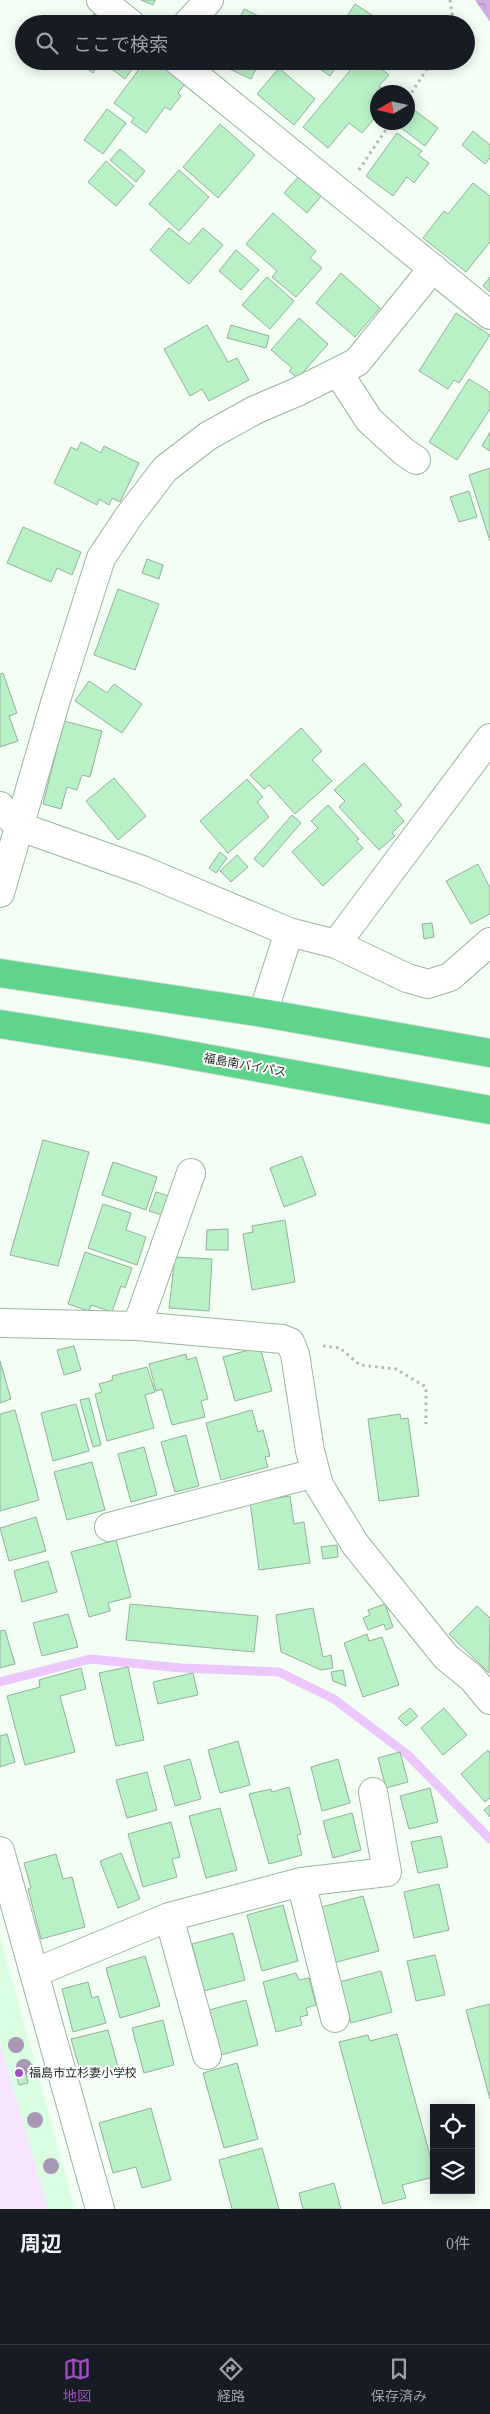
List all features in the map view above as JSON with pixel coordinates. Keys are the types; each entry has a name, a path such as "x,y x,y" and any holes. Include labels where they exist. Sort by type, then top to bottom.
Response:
{"highway":[{"path":"4,974 263,1013 490,1053"},
{"name":"福島南バイパス","path":"0,1024 150,1048 490,1110"}],"street":[{"path":"101,0 120,15"},
{"path":"195,15 209,0"},
{"path":"189,70 343,193 490,315"},
{"path":"0,893 18,826 32,788 60,685 101,558 129,516 165,470 208,436 255,410 297,392 357,362 433,268"},
{"path":"338,372 368,420 416,460"},
{"path":"336,944 490,738"},
{"path":"0,806 18,826 142,870 289,932 336,944 407,978 428,984 450,977 490,942"},
{"path":"263,1013 289,932"},
{"path":"137,1326 191,1173"},
{"path":"0,1323 137,1326 282,1339 290,1342 295,1354 310,1452 319,1485 355,1544 446,1657 472,1678 490,1700"},
{"path":"109,1527 315,1473"},
{"path":"34,1973 169,1916 301,1882 387,1872 373,1792"},
{"path":"0,1851 100,2209"},
{"path":"301,1882 335,2018"},
{"path":"169,1916 207,2056"}],"path":[{"path":"450,0 453,15"},
{"path":"415,87 426,70"},
{"path":"343,193 386,130"},
{"path":"290,1342 340,1348 360,1365 396,1369 426,1387 426,1424"}],"shaded area":[{"name":"福島市立杉妻小学校","path":"0,1936 75,2209 0,2209"},
{"path":"0,2042 48,2209 0,2209"}],"green space":[{"path":"475,0 490,0 490,22"}],"building":[{"path":"141,0 155,0 153,5"},
{"path":"355,4 372,15 348,15"},
{"path":"244,9 256,15 241,15"},
{"path":"96,11 101,15 93,15"},
{"path":"113,70 132,70 125,79"},
{"path":"138,70 173,70 187,81 178,93 181,96 170,110 165,107 146,133 131,122 134,118 114,103"},
{"path":"232,70 256,70 251,79"},
{"path":"277,70 281,70 315,99 294,125 257,94"},
{"path":"321,70 334,70 330,76"},
{"path":"350,70 383,70 389,75 380,85 370,85 370,124 362,133 349,123 328,148 303,127"},
{"path":"107,109 126,123 103,154 84,140"},
{"path":"415,111 438,128 425,146 404,130 415,130"},
{"path":"220,124 255,155 218,198 183,167"},
{"path":"473,131 490,145 490,158 485,164 462,145"},
{"path":"397,133 422,151 418,155 429,163 414,183 407,177 393,196 366,176"},
{"path":"120,149 145,171 136,182 110,160"},
{"path":"106,161 134,186 116,206 88,182"},
{"path":"179,170 209,197 179,231 149,204"},
{"path":"300,175 322,195 307,213 284,193"},
{"path":"473,183 490,196 490,242 466,272 423,238 444,211 448,214"},
{"path":"273,213 316,251 310,258 322,268 296,297 272,277 277,271 246,244"},
{"path":"169,228 189,244 203,228 223,245 189,284 150,250"},
{"path":"236,250 259,270 241,290 219,271"},
{"path":"341,273 380,308 355,337 316,303"},
{"path":"267,277 294,301 270,329 242,305"},
{"path":"490,277 490,292 483,286"},
{"path":"456,313 490,335 459,383 454,380 448,389 419,371"},
{"path":"299,318 328,344 298,378 289,371 292,368 271,350"},
{"path":"207,325 228,362 237,358 249,380 209,401 202,389 190,396 164,349"},
{"path":"231,325 269,336 266,348 227,338"},
{"path":"469,379 490,392 490,409 457,460 429,442"},
{"path":"490,432 490,451 482,446"},
{"path":"81,442 101,453 104,446 139,463 120,502 112,498 109,505 99,499 97,505 54,483 71,447 77,450"},
{"path":"490,468 490,541 469,475"},
{"path":"469,491 477,517 459,522 450,497"},
{"path":"23,527 81,552 72,575 57,568 51,582 7,563"},
{"path":"147,559 163,565 159,579 142,573"},
{"path":"118,589 159,604 135,670 94,655"},
{"path":"3,673 17,713 9,716 18,741 0,747 0,674"},
{"path":"89,681 107,693 114,684 142,704 122,733 75,701"},
{"path":"64,721 102,731 90,777 82,775 77,790 67,787 61,809 43,804"},
{"path":"301,728 322,751 312,760 332,781 295,814 269,785 264,789 250,775"},
{"path":"364,763 402,805 395,811 404,821 392,833 395,836 379,850 339,807 345,801 334,790"},
{"path":"114,778 146,816 118,840 86,801"},
{"path":"247,779 263,797 257,802 269,817 228,853 200,821"},
{"path":"328,805 359,839 356,841 363,848 323,886 292,852 318,828 311,821"},
{"path":"292,815 301,823 263,867 254,859"},
{"path":"220,852 227,858 216,873 209,868"},
{"path":"237,855 248,867 231,882 220,871"},
{"path":"478,864 490,888 490,914 471,924 446,881"},
{"path":"432,923 434,937 424,939 422,924"},
{"path":"43,1140 89,1152 58,1266 10,1255"},
{"path":"302,1156 316,1195 284,1207 270,1168"},
{"path":"113,1162 157,1177 146,1210 102,1195"},
{"path":"156,1192 169,1196 162,1215 149,1211"},
{"path":"103,1204 131,1213 126,1230 146,1237 137,1265 88,1248"},
{"path":"285,1220 295,1282 252,1290 243,1234 253,1232 252,1226"},
{"path":"228,1229 228,1250 206,1250 207,1230"},
{"path":"85,1252 132,1268 125,1288 121,1286 112,1312 91,1305 89,1311 68,1304"},
{"path":"175,1257 212,1259 209,1311 169,1308"},
{"path":"74,1346 81,1370 64,1375 57,1350"},
{"path":"260,1347 272,1391 235,1401 223,1357"},
{"path":"186,1354 187,1360 196,1357 208,1399 201,1401 205,1417 172,1425 162,1389 156,1391 149,1364"},
{"path":"0,1361 11,1399 0,1403"},
{"path":"147,1367 155,1392 145,1395 154,1428 107,1441 95,1394 102,1392 99,1384 113,1380 112,1376"},
{"path":"89,1398 101,1445 93,1447 80,1400"},
{"path":"76,1404 89,1451 53,1461 41,1413"},
{"path":"15,1410 39,1500 0,1511 0,1414"},
{"path":"252,1410 258,1432 263,1430 270,1456 265,1457 268,1467 221,1480 206,1423"},
{"path":"400,1414 401,1419 408,1418 419,1496 379,1501 368,1419"},
{"path":"186,1435 199,1486 175,1492 161,1442"},
{"path":"144,1447 157,1495 131,1502 118,1454"},
{"path":"92,1462 105,1510 67,1520 54,1472"},
{"path":"290,1496 294,1524 304,1522 310,1563 259,1570 250,1502"},
{"path":"36,1517 46,1551 9,1561 0,1528"},
{"path":"116,1540 131,1597 108,1603 110,1611 89,1617 71,1552"},
{"path":"337,1545 338,1557 323,1559 321,1547"},
{"path":"48,1561 57,1592 22,1602 14,1571"},
{"path":"130,1604 258,1616 254,1652 126,1640"},
{"path":"385,1604 393,1627 386,1630 384,1624 368,1630 363,1618 370,1615 368,1610"},
{"path":"477,1606 490,1618 489,1673 449,1634"},
{"path":"313,1608 323,1657 331,1655 333,1668 321,1670 281,1652 276,1615"},
{"path":"68,1614 78,1647 42,1656 33,1623"},
{"path":"5,1630 15,1664 0,1668 0,1631"},
{"path":"367,1634 369,1641 382,1637 399,1685 363,1697 344,1643"},
{"path":"128,1667 144,1740 116,1746 99,1673"},
{"path":"81,1668 86,1689 60,1696 75,1752 25,1765 7,1696 40,1687 39,1680"},
{"path":"343,1670 346,1686 333,1681 331,1672"},
{"path":"193,1673 198,1695 158,1704 153,1682"},
{"path":"410,1708 418,1716 406,1726 398,1718"},
{"path":"444,1708 467,1735 443,1755 421,1728"},
{"path":"7,1734 15,1762 0,1767 0,1736"},
{"path":"238,1741 250,1785 220,1793 208,1750"},
{"path":"488,1750 490,1753 490,1798 485,1802 461,1774"},
{"path":"400,1752 408,1782 386,1788 378,1758"},
{"path":"190,1759 201,1799 175,1806 164,1766"},
{"path":"338,1759 350,1803 322,1811 311,1767"},
{"path":"147,1772 157,1810 127,1818 116,1780"},
{"path":"289,1787 301,1834 297,1835 302,1855 269,1864 249,1794 271,1789 272,1792"},
{"path":"430,1788 438,1822 409,1829 400,1796"},
{"path":"490,1805 490,1817 484,1810"},
{"path":"220,1808 237,1870 206,1878 189,1816"},
{"path":"352,1813 361,1850 333,1858 323,1821"},
{"path":"171,1822 180,1857 172,1859 177,1877 143,1887 128,1834"},
{"path":"441,1836 448,1867 418,1873 411,1842"},
{"path":"121,1853 140,1899 118,1908 100,1861"},
{"path":"56,1854 63,1879 72,1877 85,1927 41,1939 28,1889 31,1888 24,1863"},
{"path":"439,1884 449,1930 414,1938 404,1892"},
{"path":"363,1896 379,1951 333,1963 318,1908"},
{"path":"283,1905 298,1961 262,1971 247,1915"},
{"path":"233,1933 245,1980 204,1991 192,1944"},
{"path":"435,1955 445,1995 416,2001 407,1961"},
{"path":"145,1956 160,2006 120,2018 106,1968"},
{"path":"381,1971 392,2012 351,2023 339,1982"},
{"path":"296,1973 299,1980 309,1978 316,2005 306,2008 308,2015 300,2017 302,2025 276,2032 263,1982"},
{"path":"88,1982 92,1998 98,1996 106,2023 73,2032 62,1989"},
{"path":"246,2000 258,2045 221,2055 209,2010"},
{"path":"490,2004 490,2099 466,2010"},
{"path":"163,2020 174,2065 144,2073 132,2028"},
{"path":"108,2030 118,2067 82,2077 71,2039"},
{"path":"397,2034 430,2155 430,2178 402,2185 406,2198 383,2204 339,2042 368,2035 370,2041"},
{"path":"237,2063 258,2139 224,2148 203,2073"},
{"path":"26,2074 28,2083 19,2085 17,2077"},
{"path":"151,2108 171,2180 142,2188 136,2167 113,2173 99,2123"},
{"path":"262,2148 279,2209 232,2209 219,2160"},
{"path":"334,2183 341,2209 303,2209 299,2193"}],"waterway":[{"path":"0,1682 90,1659 181,1668 279,1672 334,1699 408,1755 490,1839"}],"place":[{"name":"福島市立杉妻小学校","path":"19,2073"}]}
